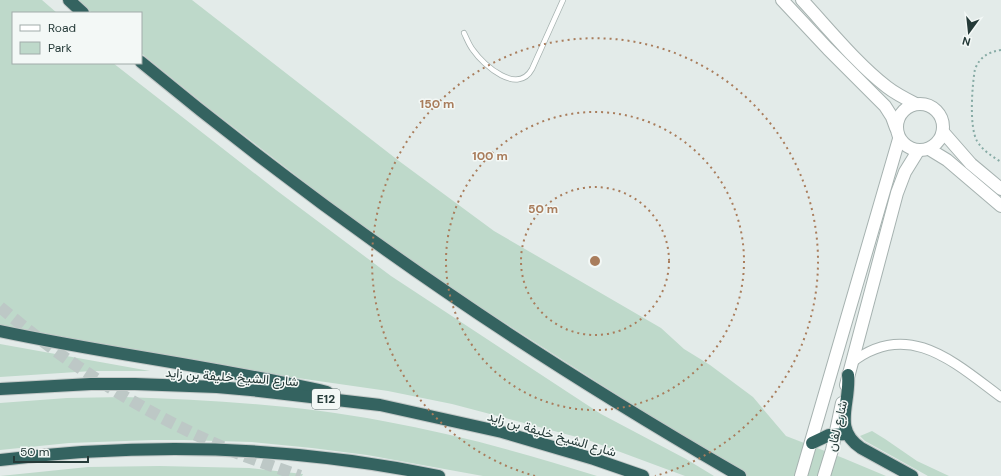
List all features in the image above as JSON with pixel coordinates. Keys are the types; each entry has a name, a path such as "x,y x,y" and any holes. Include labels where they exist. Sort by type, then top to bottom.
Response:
{"highway":[{"path":"69,0 82,12"},
{"path":"142,63 260,156 353,226 434,284 567,371 740,476"},
{"path":"0,331 56,343 276,381 380,405"},
{"path":"841,434 848,395 848,375"},
{"name":"شارع الشيخ خليفة بن زايد","path":"0,389 91,384 217,387 380,405 502,432 594,459 643,476"},
{"path":"812,443 823,437 841,434 861,448 912,476"},
{"path":"0,460 34,456 168,449 239,451 355,462 439,476"}],"street":[{"path":"782,0 885,106 892,117 898,133 907,147 923,150 947,160 1001,206"},
{"path":"802,0 877,79 896,93 916,104 928,105 937,111 942,121 943,132 938,142 923,150 905,172 897,193 848,375"},
{"path":"898,133 897,122 902,112 916,104"},
{"path":"943,132 971,164 1001,189"},
{"name":"شارع لفان","path":"801,476 812,443 898,133"},
{"path":"851,363 880,347 891,344 913,345 932,350 946,358 1001,397"},
{"name":"شارع لفان","path":"824,476 832,450 841,434"}],"lane":[{"path":"464,33 473,50 486,65 511,79 521,79 526,77 532,69 563,0"}],"path":[{"path":"1001,50 988,54 977,63 975,70 972,121 977,141 986,152 1001,162"}],"green space":[{"path":"0,0 42,0 56,12 12,12 12,64 114,64 276,190 391,276 601,414 686,459 714,476 685,476 588,440 452,404 388,391 206,365 0,327"},
{"path":"77,0 192,0 399,161 494,231 661,328 684,349 710,365 753,397 786,436 886,476 744,476 455,291 334,205 210,109 142,54 142,12 91,12"},
{"path":"0,344 150,371 92,371 0,377"},
{"path":"124,397 254,404 351,415 464,438 518,452 597,476 483,476 367,455 252,442 153,440 69,443 0,450 0,403 67,398"},
{"path":"872,431 917,461 949,476 928,476 865,441 860,436"},
{"path":"160,466 249,468 303,474 302,476 0,476 88,467"}],"tunnel":[{"path":"0,307 25,328 77,366 104,384 160,417 218,445 300,476"}]}
